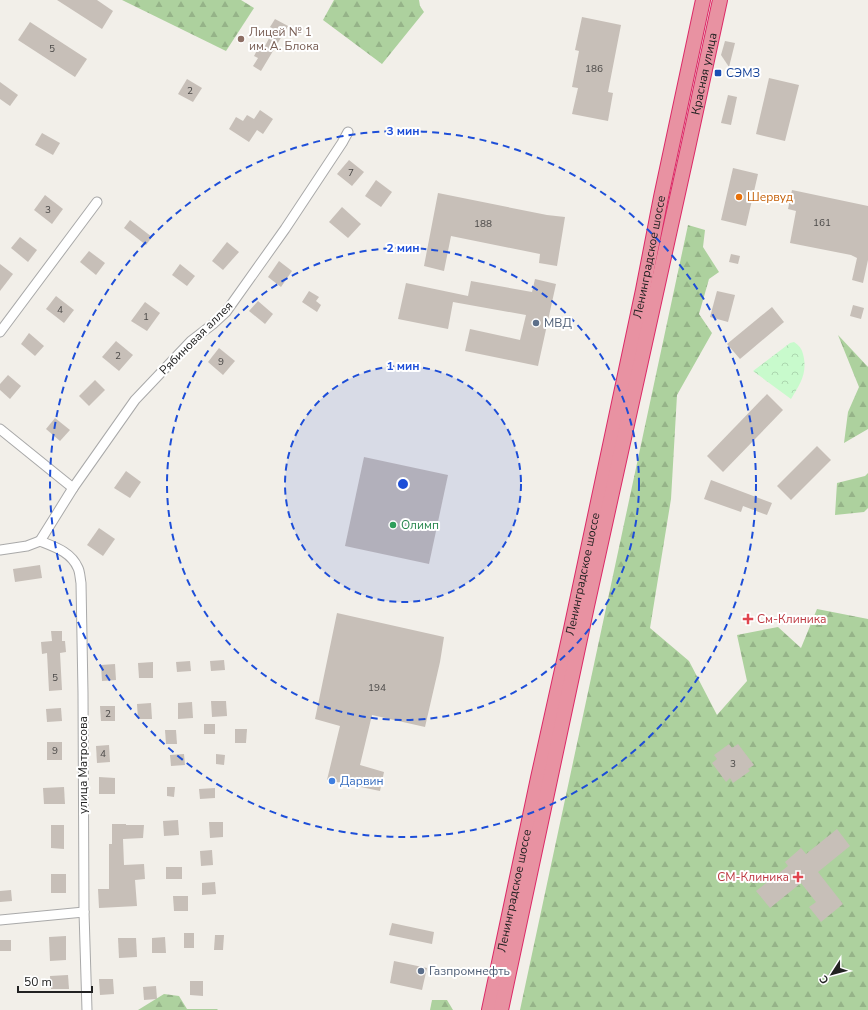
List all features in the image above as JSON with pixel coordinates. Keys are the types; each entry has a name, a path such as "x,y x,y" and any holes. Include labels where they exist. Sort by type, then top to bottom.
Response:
{"highway":[{"name":"Красная улица","path":"674,137 703,0"},
{"name":"Красная улица","path":"688,148 720,0"},
{"name":"Ленинградское шоссе","path":"489,1010 643,290 674,137"},
{"name":"Ленинградское шоссе","path":"501,1010 688,148"}],"street":[{"name":"Рябиновая аллея","path":"40,541 73,488 135,400 191,341 226,312 285,229 348,132"},
{"path":"0,332 97,202"},
{"path":"0,429 73,488"},
{"path":"0,550 28,546 40,541"},
{"name":"улица Матросова","path":"40,541 58,548 73,559 79,569 81,583 84,912 87,1010"},
{"path":"0,920 84,912"}],"green space":[{"path":"122,0 241,0 254,8 226,51"},
{"path":"334,0 419,0 420,6 424,12 382,64 323,20"},
{"name":"См-Клиника","path":"688,225 705,230 703,247 719,272 709,279 699,314 712,333 677,395 671,499 650,628 689,661 717,715 747,681 737,635 778,627 801,648 817,609 868,619 868,1010 520,1010"},
{"path":"838,335 868,367 868,429 844,443 848,412 859,387"},
{"path":"794,342 802,350 804,373 791,399 753,371 790,343"},
{"path":"868,473 868,508 864,512 835,515 837,483 865,476"},
{"path":"164,994 179,996 187,1009 218,1010 138,1010"},
{"path":"432,1000 447,1000 453,1010 430,1010"}],"building":[{"path":"57,0 97,0 113,11 102,29"},
{"path":"582,17 621,25 608,92 613,93 608,121 572,114 578,88 572,87 579,51 575,50"},
{"path":"275,19 288,26 261,71 253,66 258,58 254,56 261,43 265,46 274,29 270,27"},
{"path":"30,22 87,59 75,77 18,40"},
{"path":"725,41 735,43 729,67 721,55"},
{"path":"769,78 799,85 785,141 756,134"},
{"path":"187,79 202,88 193,102 178,94"},
{"path":"0,82 18,95 10,106 0,99"},
{"path":"728,95 737,97 731,125 721,123"},
{"path":"260,110 273,119 263,134 257,130 249,142 229,129 236,117 243,121 247,115 254,119"},
{"path":"42,133 60,143 53,155 35,145"},
{"path":"349,160 364,172 352,186 337,174"},
{"name":"Шервуд","path":"733,168 758,174 746,226 721,220"},
{"path":"376,180 392,192 381,207 365,196"},
{"path":"792,190 868,206 868,260 863,283 852,280 857,258 851,255 790,243 796,211 788,209"},
{"path":"438,193 547,215 565,217 557,266 539,263 540,254 451,236 444,271 424,266"},
{"path":"45,195 63,209 52,224 34,210"},
{"path":"342,207 361,224 348,238 329,222"},
{"path":"130,220 152,237 146,245 124,228"},
{"path":"20,237 37,250 28,262 11,248"},
{"path":"227,242 239,252 223,270 212,261"},
{"path":"89,251 105,263 96,275 80,262"},
{"path":"731,254 740,256 738,264 729,262"},
{"path":"279,261 292,271 281,287 268,277"},
{"path":"0,264 13,274 0,291"},
{"path":"180,264 195,276 187,286 172,275"},
{"path":"535,279 556,284 538,366 465,351 470,329 520,340 526,315 453,302 448,329 398,319 406,283 468,296 471,281 532,292"},
{"path":"309,291 319,297 316,301 321,305 317,312 302,302"},
{"path":"717,291 735,295 728,322 710,317"},
{"path":"56,296 74,310 64,323 46,309"},
{"path":"258,301 273,314 265,324 249,311"},
{"path":"145,302 160,313 147,331 131,321"},
{"path":"853,305 864,308 861,319 850,316"},
{"path":"772,307 784,322 740,359 727,344"},
{"path":"29,333 44,346 35,356 21,344"},
{"path":"116,341 133,355 119,371 102,357"},
{"path":"219,348 235,361 223,375 208,362"},
{"path":"8,375 21,386 10,399 0,390 0,384"},
{"path":"95,380 105,390 89,406 79,396"},
{"path":"767,394 783,410 723,472 707,456"},
{"path":"55,418 70,430 60,441 46,429"},
{"path":"817,446 831,460 791,500 777,486"},
{"name":"Олимп","path":"364,457 448,475 429,564 345,546"},
{"path":"126,471 141,482 130,498 114,488"},
{"path":"711,480 772,503 767,515 743,506 741,512 704,499"},
{"path":"99,528 115,539 103,556 87,545"},
{"path":"40,565 42,578 15,582 13,569"},
{"path":"337,613 444,637 440,662 425,727 372,715 360,765 384,772 380,791 327,780 340,726 315,719"},
{"path":"51,631 62,631 62,641 65,641 66,652 60,653 62,690 49,691 47,653 42,654 41,642 52,641"},
{"path":"224,660 225,670 211,671 210,661"},
{"path":"190,661 191,671 177,672 176,662"},
{"path":"153,662 153,678 139,678 138,663"},
{"path":"115,664 116,680 102,681 101,665"},
{"path":"211,701 226,701 227,716 212,717"},
{"path":"192,702 193,718 178,719 178,703"},
{"path":"151,703 152,719 138,719 137,704"},
{"path":"100,706 115,706 115,721 101,721"},
{"path":"61,708 62,721 47,722 46,709"},
{"path":"204,724 215,724 215,734 204,734"},
{"path":"235,729 247,729 246,743 235,743"},
{"path":"165,730 176,730 177,744 166,744"},
{"path":"47,742 62,742 62,760 47,760"},
{"path":"729,744 732,748 738,744 754,765 748,769 750,771 733,783 730,778 726,782 712,763 717,759 714,755"},
{"path":"109,745 110,762 97,763 96,746"},
{"path":"184,754 185,765 171,766 170,755"},
{"path":"216,754 225,755 224,765 216,764"},
{"path":"99,777 115,778 115,794 99,794"},
{"path":"64,787 65,804 44,804 43,788"},
{"path":"167,787 175,787 174,797 167,796"},
{"path":"215,788 215,798 200,799 199,789"},
{"path":"178,820 179,835 164,836 163,821"},
{"path":"209,822 223,822 223,837 210,838"},
{"path":"112,824 144,825 143,838 123,839 124,865 144,864 145,879 135,880 137,906 99,908 98,889 109,889 109,844 112,844"},
{"path":"51,825 64,825 64,849 51,848"},
{"name":"СМ-Клиника","path":"837,829 850,846 818,872 843,904 821,922 809,907 816,902 801,883 770,908 756,891 788,866 785,862 801,848 806,854"},
{"path":"212,850 213,865 201,866 200,851"},
{"path":"166,867 182,867 182,879 166,879"},
{"path":"51,874 66,874 66,893 51,893"},
{"path":"215,882 216,894 202,895 202,883"},
{"path":"11,890 12,901 0,902 0,891"},
{"path":"173,896 188,896 188,911 174,911"},
{"path":"392,923 434,932 432,944 389,935"},
{"path":"184,933 194,933 194,948 184,948"},
{"path":"215,935 224,935 223,950 214,950"},
{"path":"66,936 66,960 50,961 49,937"},
{"path":"165,937 166,953 152,953 152,938"},
{"path":"118,938 136,938 137,957 119,958"},
{"path":"0,940 11,940 11,951 0,951"},
{"path":"394,961 427,968 422,990 390,983"},
{"path":"68,975 69,989 51,989 50,976"},
{"path":"99,979 113,979 114,994 100,995"},
{"path":"190,981 203,981 203,996 190,995"},
{"path":"156,986 157,999 144,1000 143,987"}],"place":[{"name":"Лицей № 1 им. А. Блока","path":"241,39"},
{"name":"СЭМЗ","path":"718,73"},
{"name":"Шервуд","path":"739,197"},
{"name":"МВД","path":"536,323"},
{"name":"Олимп","path":"393,525"},
{"name":"См-Клиника","path":"748,619"},
{"name":"Дарвин","path":"332,781"},
{"name":"СМ-Клиника","path":"798,877"},
{"name":"Газпромнефть","path":"421,971"}]}
